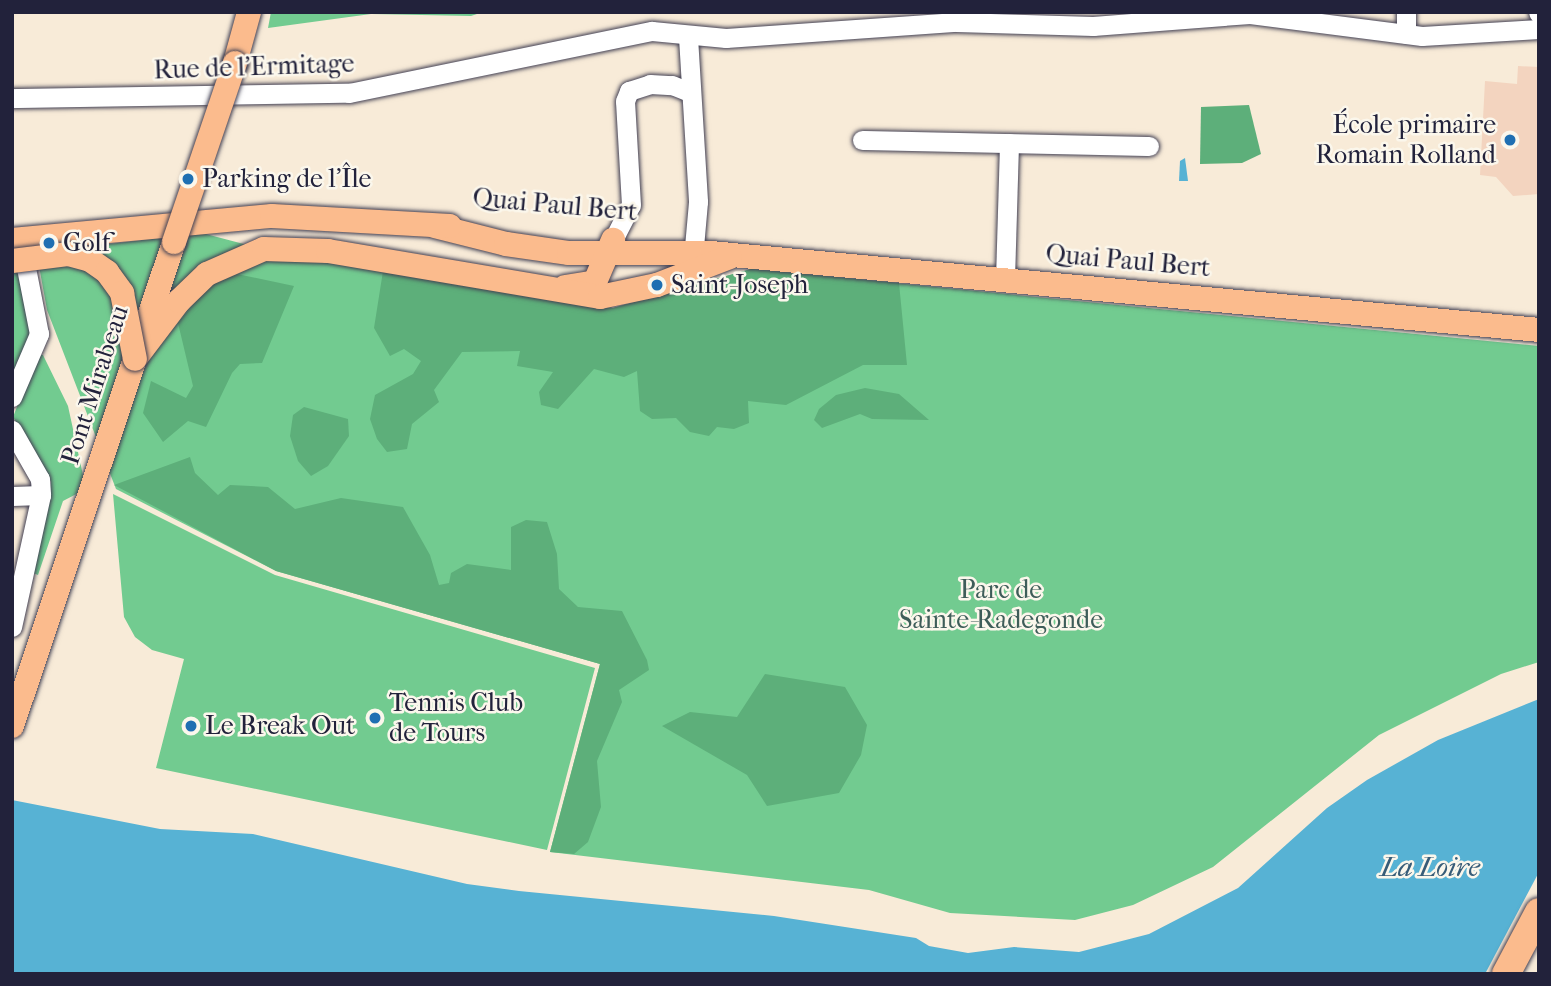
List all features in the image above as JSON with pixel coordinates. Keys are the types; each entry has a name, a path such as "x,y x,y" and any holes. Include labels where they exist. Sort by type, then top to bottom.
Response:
{"highway":[{"path":"1506,974 1539,912"}],"main road":[{"name":"Pont Mirabeau","path":"12,726 235,62 248,12"},
{"name":"Quai Paul Bert","path":"16,248 85,235 272,216 435,226 506,244 713,252 1539,330"},
{"path":"515,283 586,286 601,274 611,247"},
{"path":"16,248 68,254 90,260 107,272 122,292 135,359"},
{"path":"135,359 179,301 207,274 254,253 328,251 420,265 584,296 618,296 685,276 713,252"}],"street":[{"path":"1406,12 1406,34"},
{"name":"Rue de l'Ermitage","path":"12,98 349,93 652,22 688,37 956,22 1093,26 1250,14 1406,34 1518,34 1539,29"},
{"path":"688,37 689,92 698,202 713,252"},
{"path":"611,247 631,205 625,102 629,91 650,84 672,85 689,92"},
{"path":"862,140 1149,146"},
{"path":"1005,279 1009,143"},
{"path":"12,397 39,334 16,248"},
{"path":"12,430 40,479 41,495 18,585 12,627"},
{"path":"12,496 41,495"}],"shaded area":[{"name":"École primaire Romain Rolland","path":"1518,66 1539,67 1539,194 1513,196 1496,177 1480,175 1485,81 1517,84"}],"green space":[{"path":"271,12 483,12 471,16 371,14 268,28"},
{"path":"1249,105 1261,154 1242,163 1200,164 1201,107"},
{"name":"Parc de Sainte-Radegonde","path":"202,233 293,257 613,308 751,269 1539,346 1539,662 1501,674 1379,735 1213,867 1133,905 1075,920 950,913 869,890 550,852 600,664 276,571 116,489 47,310 39,266 92,246"},
{"path":"19,266 31,336 14,378 12,267"},
{"path":"751,269 899,283 907,365 863,365 786,405 748,401 749,423 734,429 717,427 709,436 690,432 676,418 652,419 640,411 637,371 624,377 594,369 558,409 541,405 539,392 553,372 517,366 520,351 462,352 434,390 439,402 412,424 407,449 387,452 377,439 370,419 375,395 413,374 421,361 404,349 390,356 374,328 383,271 613,308"},
{"path":"232,273 294,286 262,363 240,364 232,373 206,427 188,421 163,442 143,413 151,381 186,398 193,386 178,323 208,287"},
{"path":"37,355 43,355 68,406 86,489 63,501 38,575 33,573 51,482 13,417"},
{"path":"865,388 899,394 929,420 872,419 860,414 822,428 814,420 819,409 836,395"},
{"path":"304,407 348,419 349,436 328,466 311,476 298,461 290,436 293,415"},
{"path":"190,457 195,473 218,495 230,485 268,487 295,509 341,498 403,507 430,555 439,585 449,583 451,573 467,564 511,570 511,527 526,520 547,522 557,554 559,589 578,607 622,611 647,660 649,670 619,690 622,702 597,761 601,807 588,842 574,854 550,852 600,664 276,571 114,485"},
{"name":"Tennis Club de Tours","path":"113,494 275,575 595,668 547,850 156,768 184,659 152,650 135,637 124,617"},
{"path":"765,674 845,687 867,725 861,755 839,793 767,806 747,775 662,726 690,712 737,717"}],"water":[{"path":"1185,158 1188,181 1179,181 1180,161"},
{"name":"La Loire","path":"1539,699 1539,974 12,974 12,800 160,829 253,834 467,884 774,916 916,938 929,946 968,953 1014,947 1079,952 1149,934 1238,888 1327,808 1367,780 1438,740"}],"pier":[{"path":"1539,872 1539,974 1485,974"}],"place":[{"name":"École primaire Romain Rolland","path":"1510,140"},
{"name":"Parking de l'Île","path":"188,179"},
{"name":"Golf","path":"49,243"},
{"name":"Saint-Joseph","path":"657,285"},
{"name":"Tennis Club de Tours","path":"375,718"},
{"name":"Le Break Out","path":"191,726"}]}
